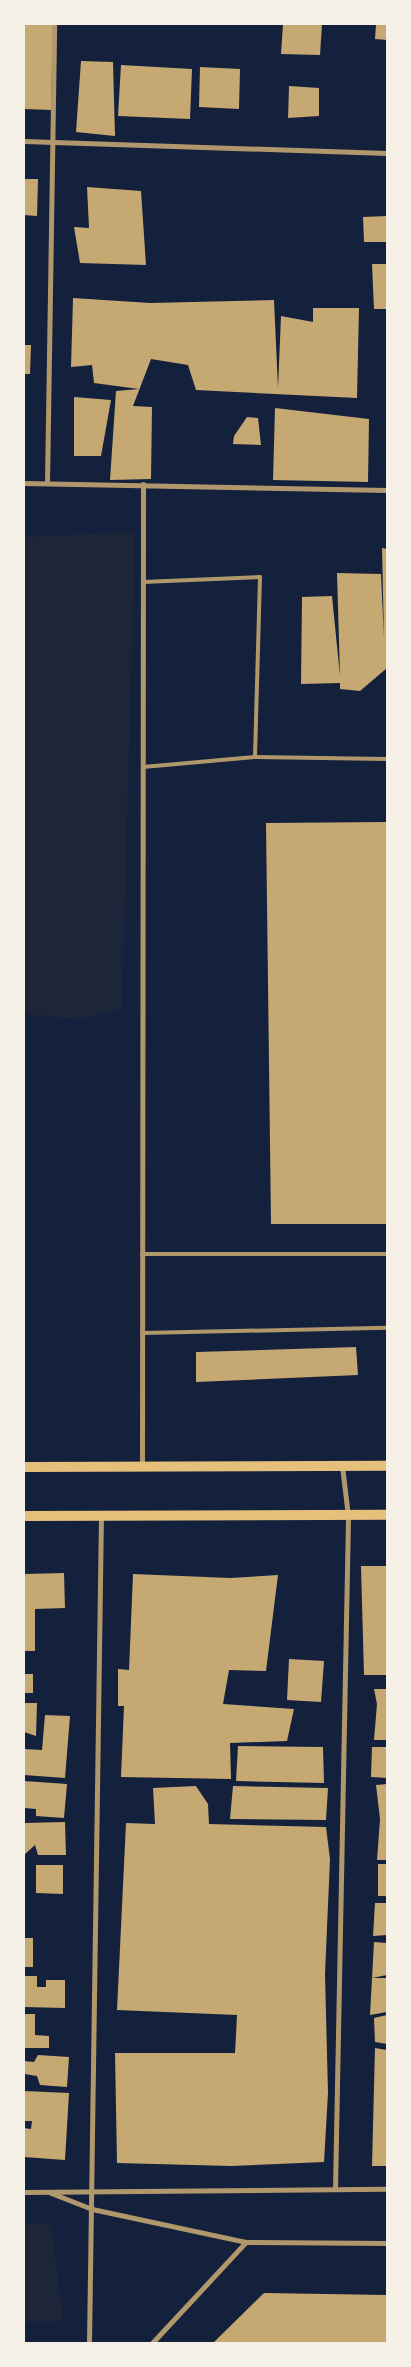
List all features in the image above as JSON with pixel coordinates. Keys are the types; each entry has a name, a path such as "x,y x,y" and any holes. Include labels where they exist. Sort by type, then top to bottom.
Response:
{"main road":[{"path":"24,1467 387,1466"},
{"path":"24,1516 387,1515"}],"street":[{"path":"47,483 54,24"},
{"path":"24,141 387,153"},
{"path":"24,483 387,490"},
{"path":"142,1466 143,484"},
{"path":"335,2189 348,1516 342,1466"},
{"path":"89,2343 101,1516"},
{"path":"24,2192 387,2188"},
{"path":"48,2192 92,2209 246,2242 387,2243"},
{"path":"152,2343 246,2242"}],"lane":[{"path":"143,582 260,577 255,757"},
{"path":"143,767 255,757 387,759"},
{"path":"142,1254 387,1254"},
{"path":"142,1333 387,1328"}],"shaded area":[{"path":"135,532 122,1010 78,1019 24,1014 24,537"},
{"path":"24,2223 51,2223 63,2321 24,2322"}],"building":[{"path":"24,24 53,24 51,110 24,109"},
{"path":"283,24 322,24 320,55 281,54"},
{"path":"376,24 387,24 387,40 375,39"},
{"path":"81,61 113,62 115,136 76,132"},
{"path":"121,65 192,69 190,119 118,116"},
{"path":"200,67 240,69 239,109 199,107"},
{"path":"289,86 319,88 319,116 288,118"},
{"path":"24,179 38,179 37,216 24,215"},
{"path":"87,187 141,191 146,265 80,263 74,227 89,228"},
{"path":"387,216 387,242 364,242 363,217"},
{"path":"372,264 387,264 387,309 374,309"},
{"path":"73,298 150,303 274,300 278,388 281,316 313,322 313,308 359,308 357,398 196,390 188,365 151,359 133,406 152,407 151,479 110,480 116,391 139,389 94,383 92,365 71,367"},
{"path":"24,345 31,345 30,374 24,374"},
{"path":"74,397 111,400 101,456 74,456"},
{"path":"275,408 369,419 368,482 273,480"},
{"path":"247,417 258,418 261,445 233,444 234,436"},
{"path":"382,548 387,549 387,668 360,691 340,689 340,683 301,684 302,597 332,596 340,676 337,573 381,574 384,639"},
{"path":"387,822 387,1224 271,1224 266,823"},
{"path":"356,1347 358,1375 196,1382 196,1352"},
{"path":"361,1566 387,1566 387,1675 364,1675"},
{"path":"64,1573 65,1608 35,1609 35,1651 24,1651 24,1574"},
{"path":"133,1574 230,1578 278,1575 266,1671 229,1670 223,1704 294,1709 287,1741 230,1743 231,1779 121,1777 124,1706 118,1706 118,1669 129,1670"},
{"path":"289,1659 324,1661 321,1702 287,1700"},
{"path":"24,1674 33,1674 33,1693 24,1693"},
{"path":"374,1689 387,1689 387,1740 374,1740 377,1704"},
{"path":"24,1703 37,1703 36,1736 24,1732"},
{"path":"45,1715 70,1716 65,1778 24,1775 24,1749 42,1750"},
{"path":"238,1746 323,1747 324,1783 236,1781"},
{"path":"372,1747 387,1747 387,1778 371,1777"},
{"path":"24,1781 67,1784 64,1818 36,1816 36,1809 24,1808"},
{"path":"387,1784 387,1860 377,1860 380,1819 376,1785"},
{"path":"196,1786 208,1804 209,1824 326,1827 330,1859 325,1974 328,2093 324,2162 231,2166 117,2163 115,2053 235,2053 237,2015 117,2010 126,1823 155,1824 153,1788"},
{"path":"233,1786 328,1788 326,1820 230,1819"},
{"path":"65,1822 66,1855 38,1855 35,1845 24,1855 24,1823"},
{"path":"378,1864 387,1864 387,1896 378,1896"},
{"path":"36,1865 63,1865 63,1894 36,1893"},
{"path":"375,1903 387,1903 387,1935 373,1936"},
{"path":"24,1938 33,1938 33,1967 24,1967"},
{"path":"374,1942 387,1943 387,1975 372,1978"},
{"path":"24,1976 37,1976 37,1987 46,1987 46,1980 65,1980 65,2008 24,2007"},
{"path":"372,1978 387,1978 387,2012 370,2015"},
{"path":"24,2014 35,2014 35,2035 49,2036 49,2048 24,2048"},
{"path":"387,2015 387,2044 375,2042 374,2018"},
{"path":"375,2048 387,2050 387,2166 372,2166"},
{"path":"38,2055 69,2057 67,2087 40,2085 37,2076 24,2074 24,2061 34,2062"},
{"path":"24,2091 69,2093 65,2160 24,2157 24,2128 31,2129 32,2121 24,2121"},
{"path":"264,2293 387,2295 387,2343 213,2343"}]}
